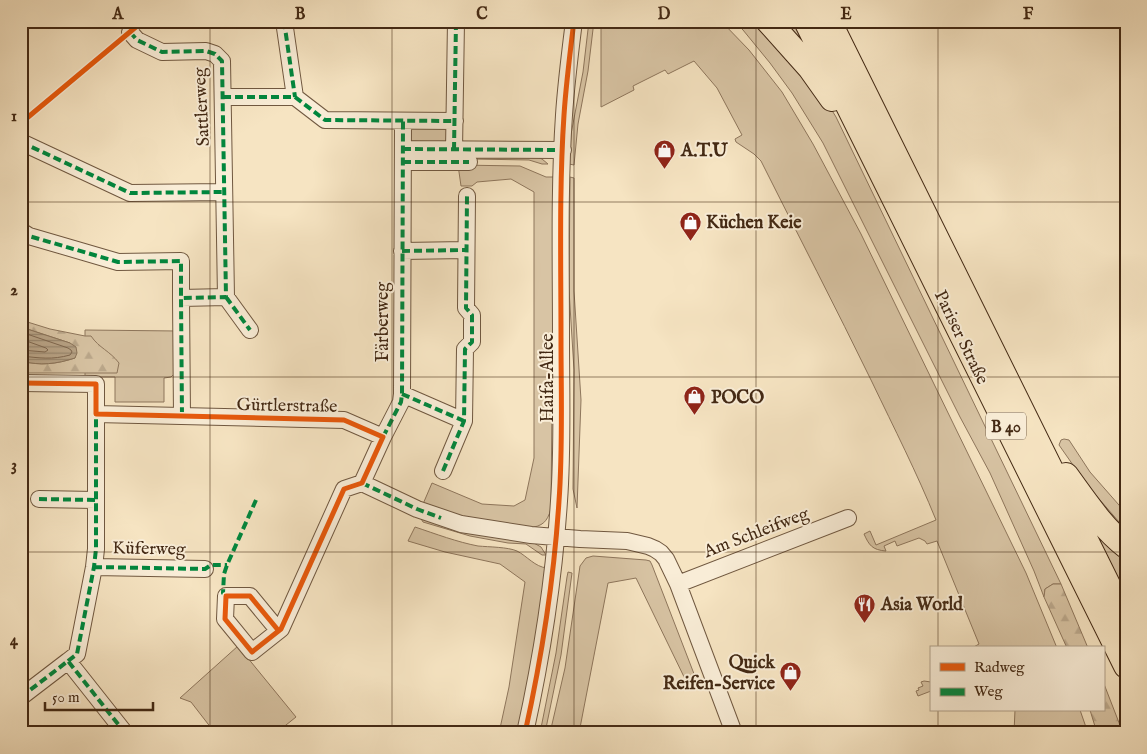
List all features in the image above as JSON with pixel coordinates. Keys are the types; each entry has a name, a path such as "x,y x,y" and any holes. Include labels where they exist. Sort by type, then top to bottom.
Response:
{"highway":[{"path":"768,21 810,68 849,124 894,198"},
{"name":"Pariser Straße","path":"806,21 1122,660 1126,677"},
{"name":"Pariser Straße","path":"829,21 1126,621"},
{"path":"1026,421 1090,508 1118,540 1126,546"}],"street":[{"path":"284,21 295,97"},
{"path":"456,21 455,121 463,156"},
{"name":"Haifa-Allee","path":"526,733 546,630 560,500 563,150 564,116 574,21"},
{"name":"Sattlerweg","path":"130,32 137,40 162,52 206,51 215,54 222,61 226,297"},
{"path":"223,97 295,97 325,120 455,121"},
{"name":"Färberweg","path":"383,437 401,402 402,394 403,121"},
{"path":"21,142 130,193 224,192"},
{"path":"403,155 463,156 563,150"},
{"path":"443,471 464,421 465,349 472,342 472,315 466,308 467,196"},
{"path":"21,231 29,236 118,262 181,261 182,416"},
{"path":"402,250 466,250"},
{"path":"181,298 226,297 250,330"},
{"path":"21,383 96,384 96,414"},
{"path":"402,394 464,421"},
{"name":"Gürtlerstraße","path":"96,414 344,420 383,437"},
{"name":"Küferweg","path":"21,697 76,654 94,567 96,548 96,414"},
{"path":"362,484 383,437"},
{"path":"278,630 281,629 344,489 362,484 417,509 461,524 531,535 627,542 648,546 661,553 666,559 678,584 734,733"},
{"path":"39,499 95,500"},
{"name":"Am Schleifweg","path":"678,584 848,518"},
{"name":"Küferweg","path":"94,567 204,569"},
{"path":"68,661 125,733"}],"green space":[{"path":"589,21 594,21 588,71 578,124 574,165 569,164 571,134 583,72"},
{"path":"601,21 721,21 749,50 782,92 813,144 861,234 1026,573 1056,646 976,646 979,644 937,541 927,544 919,538 897,546 895,541 884,546 886,551 874,548 869,544 864,534 870,531 876,545 936,520 872,382 761,161 736,142 735,139 742,135 717,88 694,61 668,74 665,70 633,86 634,90 601,107"},
{"path":"734,21 761,21 825,99 836,117 1061,584 1053,584 1045,589 1044,597 990,473 823,143 792,93 770,63"},
{"path":"779,21 794,21 808,48"},
{"path":"441,126 447,129 447,140 444,142 410,141 409,129"},
{"path":"471,156 535,156 548,164 529,160 473,159"},
{"path":"458,165 520,166 546,177 554,177 551,509 544,523 534,527 529,528 463,518 423,504 432,483 482,504 514,506 525,500 534,458 534,192 511,179 477,182 472,186 461,186"},
{"path":"570,177 574,178 574,291 581,400 577,508 573,489 574,370 569,290"},
{"path":"21,320 50,329 91,336 97,344 119,363 117,373 21,373 21,361 48,364 75,358 70,343 21,327"},
{"path":"85,330 178,331 177,371 171,377 164,378 164,402 115,402 115,377 85,377"},
{"path":"1061,440 1069,440 1090,472 1126,513 1126,530 1087,485 1059,445"},
{"path":"1086,514 1126,555 1126,594"},
{"path":"420,517 532,542 541,547 546,555 542,555 526,544 508,543 470,536 423,522"},
{"path":"415,527 478,546 517,551 539,566 547,568 534,660 519,733 499,733 509,687 525,582 500,564 445,552 408,541"},
{"path":"593,556 650,561 696,679 687,683 636,578 608,583 579,733 550,733 565,668 580,566 586,558"},
{"path":"568,572 572,573 561,655 545,733 540,733 556,653"},
{"path":"1053,584 1061,584 1087,646 1066,646 1044,597 1045,589"},
{"path":"238,646 296,717 276,733 215,733 191,702 180,698"},
{"path":"921,682 930,682 930,691 918,696 916,691 923,686"},
{"path":"1104,684 1123,733 1097,733 1091,712 1104,712"},
{"path":"1015,712 1081,712 1088,733 1014,733"}],"water":[{"path":"21,327 70,343 76,347 77,353 75,358 48,364 21,361"}],"marked path":[{"path":"284,21 295,97"},
{"path":"454,150 456,21"},
{"path":"130,32 137,40 162,52 206,51 215,54 222,61 226,297 181,298 182,416"},
{"path":"223,97 295,97 325,120 455,121"},
{"path":"383,437 401,402 402,394 403,121"},
{"path":"21,142 130,193 224,192"},
{"path":"403,149 563,150"},
{"path":"403,162 469,162"},
{"path":"443,471 464,421 465,349 472,342 472,315 466,308 467,196"},
{"path":"21,231 29,236 118,262 181,261 181,298"},
{"path":"402,251 466,250"},
{"path":"226,297 250,330"},
{"path":"402,394 464,421"},
{"path":"68,661 77,654 94,567 96,549 96,414"},
{"path":"362,483 441,518"},
{"path":"39,499 95,500"},
{"path":"226,596 223,593 224,574 256,500"},
{"path":"94,567 205,569 211,565 227,565"},
{"path":"21,697 68,661 125,733"}],"cycle path":[{"path":"21,123 143,21"},
{"path":"525,733 546,617 559,501 561,440 561,171 568,68 574,21"},
{"path":"21,383 96,384 96,414 344,420 383,437 362,483 344,489 281,629 252,652 225,619 226,596 250,596 278,630"}],"place":[{"name":"A.T.U","path":"665,169"},
{"name":"Küchen Keie","path":"690,241"},
{"name":"POCO","path":"695,416"},
{"name":"Asia World","path":"865,623"},
{"name":"Quick Reifen-Service","path":"791,691"}]}
